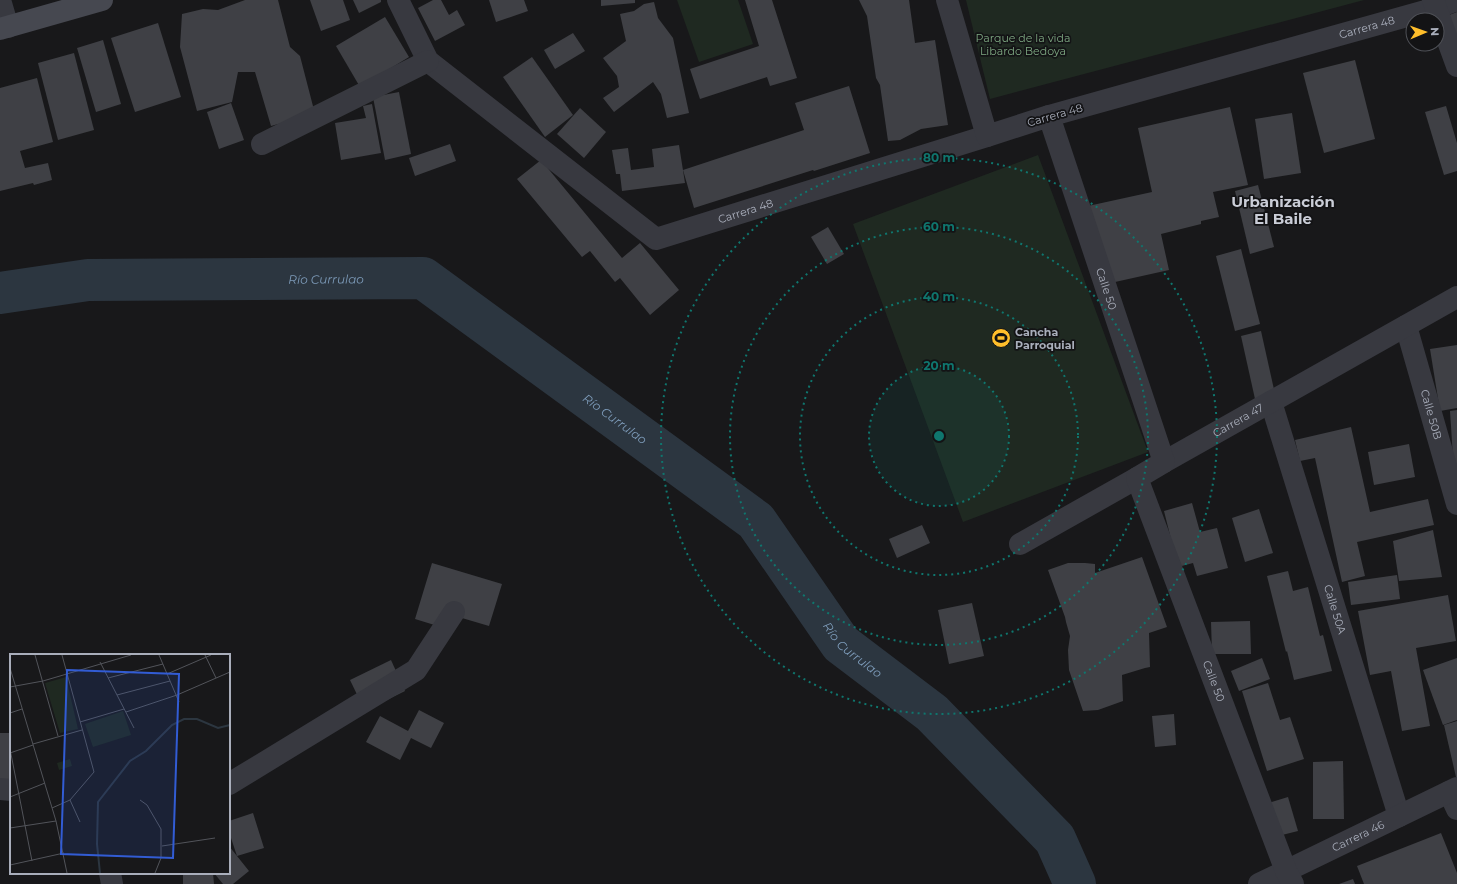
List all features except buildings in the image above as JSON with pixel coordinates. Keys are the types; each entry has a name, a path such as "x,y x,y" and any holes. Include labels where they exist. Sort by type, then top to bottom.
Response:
{"main road":[{"path":"4,28 102,0"}],"street":[{"path":"0,0 4,28"},
{"path":"262,144 428,61 398,0"},
{"path":"947,0 987,136"},
{"name":"Carrera 48","path":"428,61 656,239 1049,116 1434,4 1457,0"},
{"path":"1434,4 1457,66"},
{"name":"Calle 50","path":"1049,116 1164,462"},
{"name":"Carrera 47","path":"1020,544 1457,297"},
{"name":"Calle 50B","path":"1406,326 1457,504"},
{"name":"Calle 50A","path":"1271,402 1399,816"},
{"name":"Calle 50","path":"1137,478 1290,877"},
{"path":"230,783 416,670 454,612"},
{"path":"0,789 10,790"},
{"name":"Carrera 46","path":"1259,884 1290,877 1399,816 1454,796"},
{"path":"110,874 112,884"}],"green space":[{"path":"677,0 738,0 753,44 699,62"},
{"name":"Parque de la vida Libardo Bedoya","path":"966,0 1364,0 990,99"},
{"name":"Cancha Parroquial","path":"1038,155 1148,452 963,522 853,224"}],"waterway":[{"name":"Río Currulao","path":"0,293 88,280 423,278 756,521 841,644 932,713 1055,839 1075,884"}],"place":[{"name":"Cancha Parroquial","path":"1001,338"}],"district":[{"name":"Urbanización El Baile","path":"1283,210"}]}
